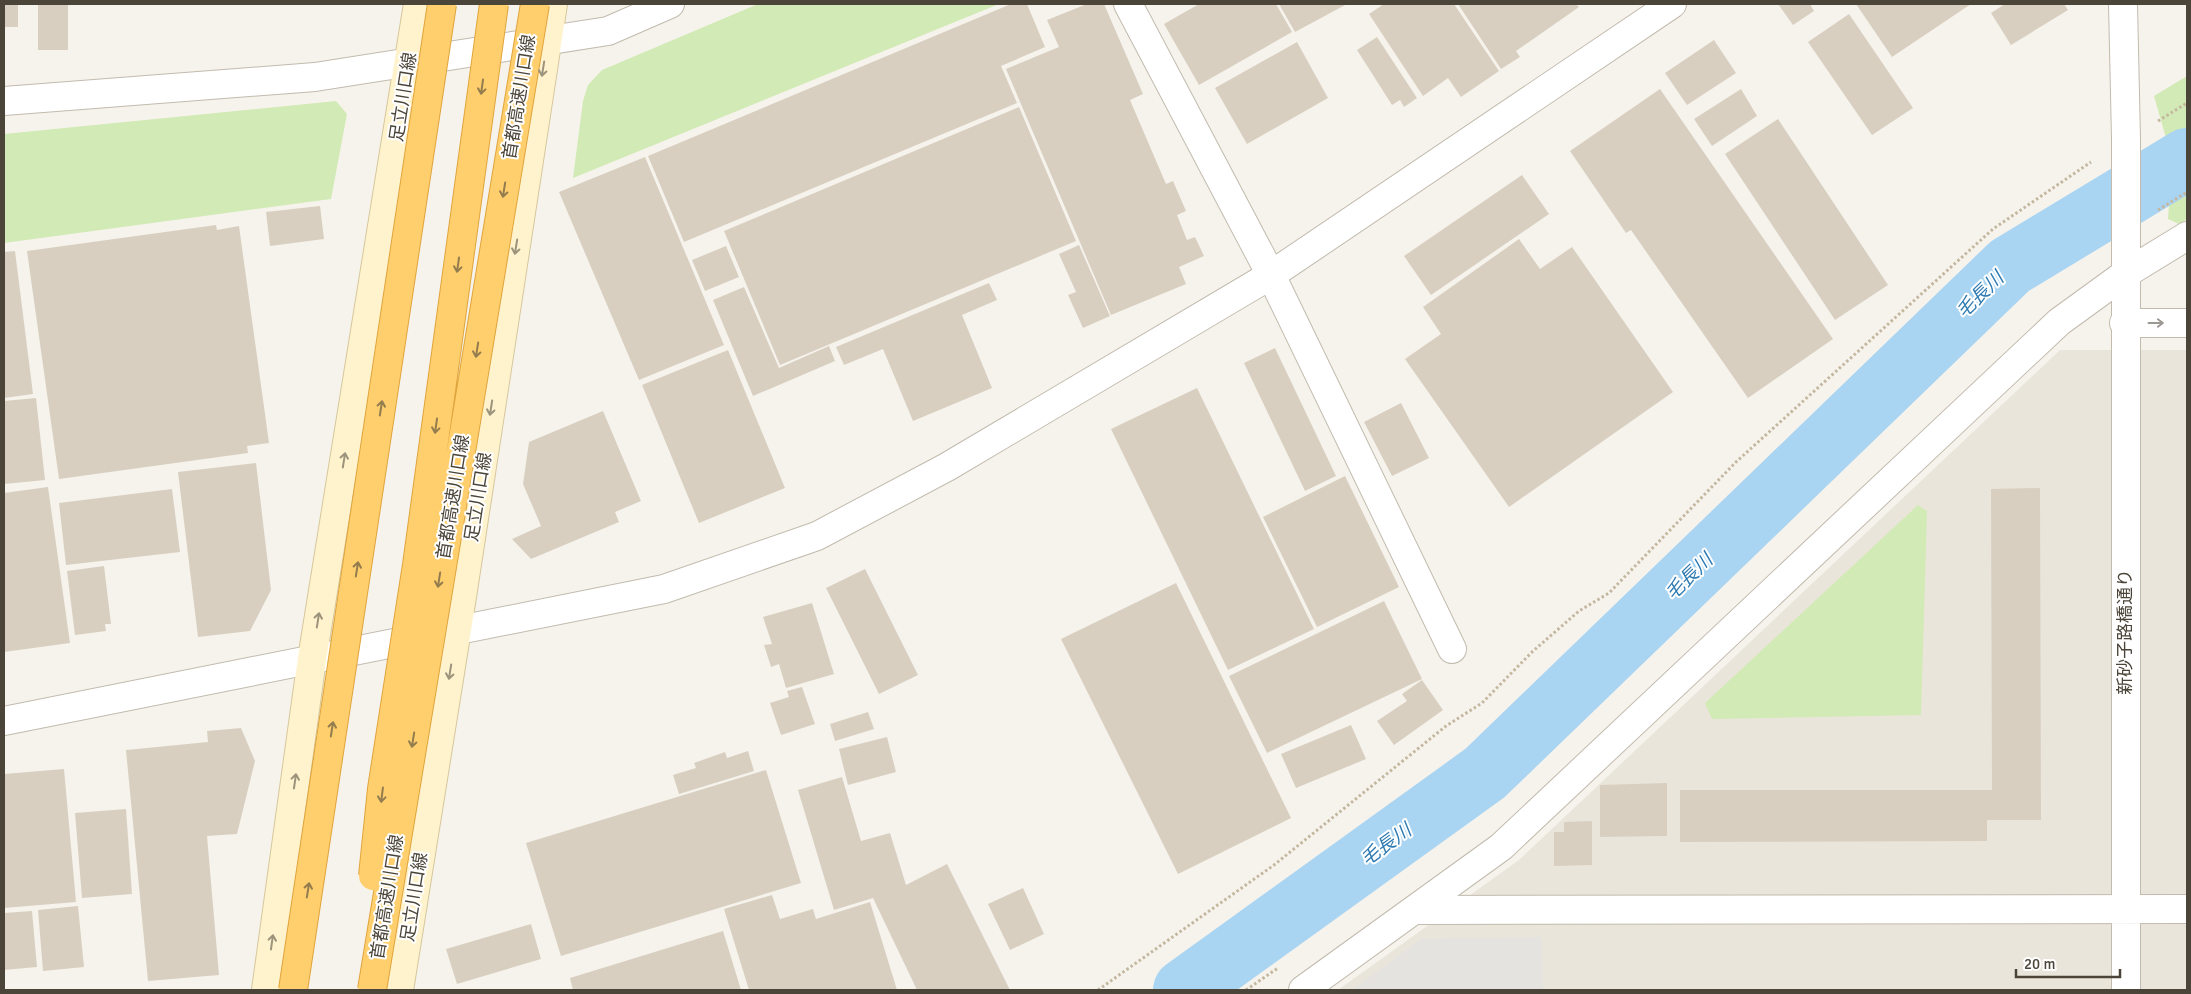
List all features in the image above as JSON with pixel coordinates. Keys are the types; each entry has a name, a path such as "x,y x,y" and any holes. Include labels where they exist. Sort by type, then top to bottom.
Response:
{"highway":[{"path":"292,990 442,4"},
{"path":"361,990 382,789 418,565 494,4"},
{"name":"首都高速川口線","path":"372,990 535,4"}],"main road":[{"name":"足立川口線","path":"266,990 312,659 418,4"},
{"name":"足立川口線","path":"399,990 457,629 553,4"}],"street":[{"path":"4,102 315,77 608,31 670,4"},
{"path":"1128,4 1271,275 1452,649"},
{"path":"4,722 457,629 664,589 818,536 947,467 1271,275 1672,4"},
{"name":"新砂子路橋通り","path":"2123,4 2126,139 2124,323 2126,990"},
{"path":"1303,990 1501,847 2059,322 2125,274 2187,236"},
{"path":"2124,323 2187,323"},
{"path":"1416,910 2187,909"}],"path":[{"path":"1098,990 1274,865 1446,726 1482,703 1532,652 1580,612 1609,593 1736,462 1993,228 2091,162"}],"shaded area":[{"path":"2060,350 2187,350 2187,990 1338,990 1519,860"},
{"path":"1542,937 1543,990 1352,990 1421,939"}],"green space":[{"path":"758,4 999,4 573,178 583,101 588,85 602,70"},
{"path":"2187,76 2187,133 2168,145 2154,96"},
{"path":"336,101 347,114 331,199 4,243 4,134"},
{"path":"2187,179 2187,219 2179,224 2168,219 2170,190"},
{"path":"1918,505 1927,511 1921,715 1712,719 1705,703"}],"building":[{"path":"4,4 18,4 18,27 4,27"},
{"path":"38,4 68,4 68,50 38,50"},
{"path":"1011,4 1027,4 1045,47 1001,66 1017,103 684,242 648,156"},
{"path":"1087,4 1104,4 1143,94 1130,100 1166,184 1173,181 1186,211 1177,215 1187,240 1195,237 1204,256 1179,267 1186,284 1111,315 1006,69 1059,47 1047,20"},
{"path":"1199,4 1276,4 1292,32 1199,85 1164,24"},
{"path":"1279,4 1347,4 1295,32"},
{"path":"1384,4 1454,4 1499,71 1461,97 1448,78 1423,96 1369,14"},
{"path":"1458,4 1576,4 1579,7 1516,51 1520,57 1501,69"},
{"path":"1778,4 1810,4 1814,11 1793,25"},
{"path":"1856,4 1971,4 1892,57"},
{"path":"2005,4 2064,4 2068,10 2011,45 1991,13"},
{"path":"1849,14 1913,108 1872,135 1808,42"},
{"path":"1377,37 1417,98 1404,107 1400,100 1392,105 1357,50"},
{"path":"1714,40 1736,73 1687,105 1665,73"},
{"path":"1297,42 1328,98 1247,144 1215,88"},
{"path":"1660,89 1833,339 1748,398 1631,230 1626,233 1570,151"},
{"path":"1741,89 1757,116 1712,146 1694,119"},
{"path":"1019,107 1076,241 780,365 724,231"},
{"path":"1778,119 1888,285 1835,320 1725,154"},
{"path":"645,157 724,345 639,380 559,192"},
{"path":"1522,175 1549,214 1431,295 1404,256"},
{"path":"320,206 324,239 270,246 266,212"},
{"path":"216,225 217,230 239,226 269,443 247,446 248,453 59,479 27,251"},
{"path":"1519,239 1540,269 1572,247 1673,392 1509,507 1405,359 1441,334 1423,307"},
{"path":"1079,245 1110,316 1083,328 1068,295 1076,292 1059,254"},
{"path":"726,246 739,277 705,291 692,260"},
{"path":"15,251 33,394 4,398 4,252"},
{"path":"989,283 997,300 962,315 992,388 913,421 883,349 844,365 836,347"},
{"path":"744,287 779,368 829,346 835,361 753,396 713,300"},
{"path":"1275,348 1336,476 1305,491 1244,363"},
{"path":"728,350 785,488 699,523 642,385"},
{"path":"1197,388 1314,629 1228,670 1111,429"},
{"path":"36,398 45,480 4,484 4,401"},
{"path":"1401,403 1429,458 1392,476 1364,422"},
{"path":"603,411 641,501 615,512 619,522 531,559 512,539 541,526 523,484 529,442"},
{"path":"256,463 271,590 250,631 198,637 178,472"},
{"path":"1345,476 1399,587 1317,627 1263,517"},
{"path":"48,487 70,643 4,652 4,493"},
{"path":"2040,488 2041,820 1987,820 1987,841 1680,842 1680,790 1992,790 1991,489"},
{"path":"172,489 180,552 66,565 59,503"},
{"path":"104,566 111,624 105,624 106,631 75,635 67,571"},
{"path":"865,569 918,675 879,694 826,588"},
{"path":"1176,583 1291,818 1178,874 1061,639"},
{"path":"1384,601 1422,679 1267,753 1229,676"},
{"path":"812,603 834,674 786,688 779,664 771,667 764,645 772,644 763,617"},
{"path":"1422,680 1443,710 1394,745 1377,721 1407,701 1402,694"},
{"path":"802,687 815,724 781,735 770,703 789,697 787,691"},
{"path":"868,712 874,729 835,741 830,724"},
{"path":"1351,725 1366,759 1296,788 1281,754"},
{"path":"241,728 255,761 237,834 207,836 219,975 148,981 126,750 208,742 207,731"},
{"path":"887,737 896,772 848,785 839,749"},
{"path":"748,751 754,771 679,794 673,775 696,768 694,763 725,752 727,758"},
{"path":"64,769 76,902 4,908 4,774"},
{"path":"766,770 801,883 561,956 526,843"},
{"path":"842,777 861,841 890,833 906,885 947,864 1010,990 917,990 873,898 834,910 798,790"},
{"path":"1667,783 1667,836 1600,837 1600,785"},
{"path":"126,809 132,894 82,898 75,813"},
{"path":"1592,821 1592,865 1554,866 1554,832 1564,832 1564,822"},
{"path":"1023,888 1044,934 1010,950 988,904"},
{"path":"772,895 780,919 813,909 816,919 870,902 897,990 749,990 724,909"},
{"path":"78,906 84,967 43,971 38,910"},
{"path":"32,911 37,967 4,970 4,913"},
{"path":"531,924 541,959 457,984 446,949"},
{"path":"723,931 741,990 573,990 570,978"}],"waterway":[{"name":"毛長川","path":"1184,990 1485,773 2010,266 2187,159"}]}
